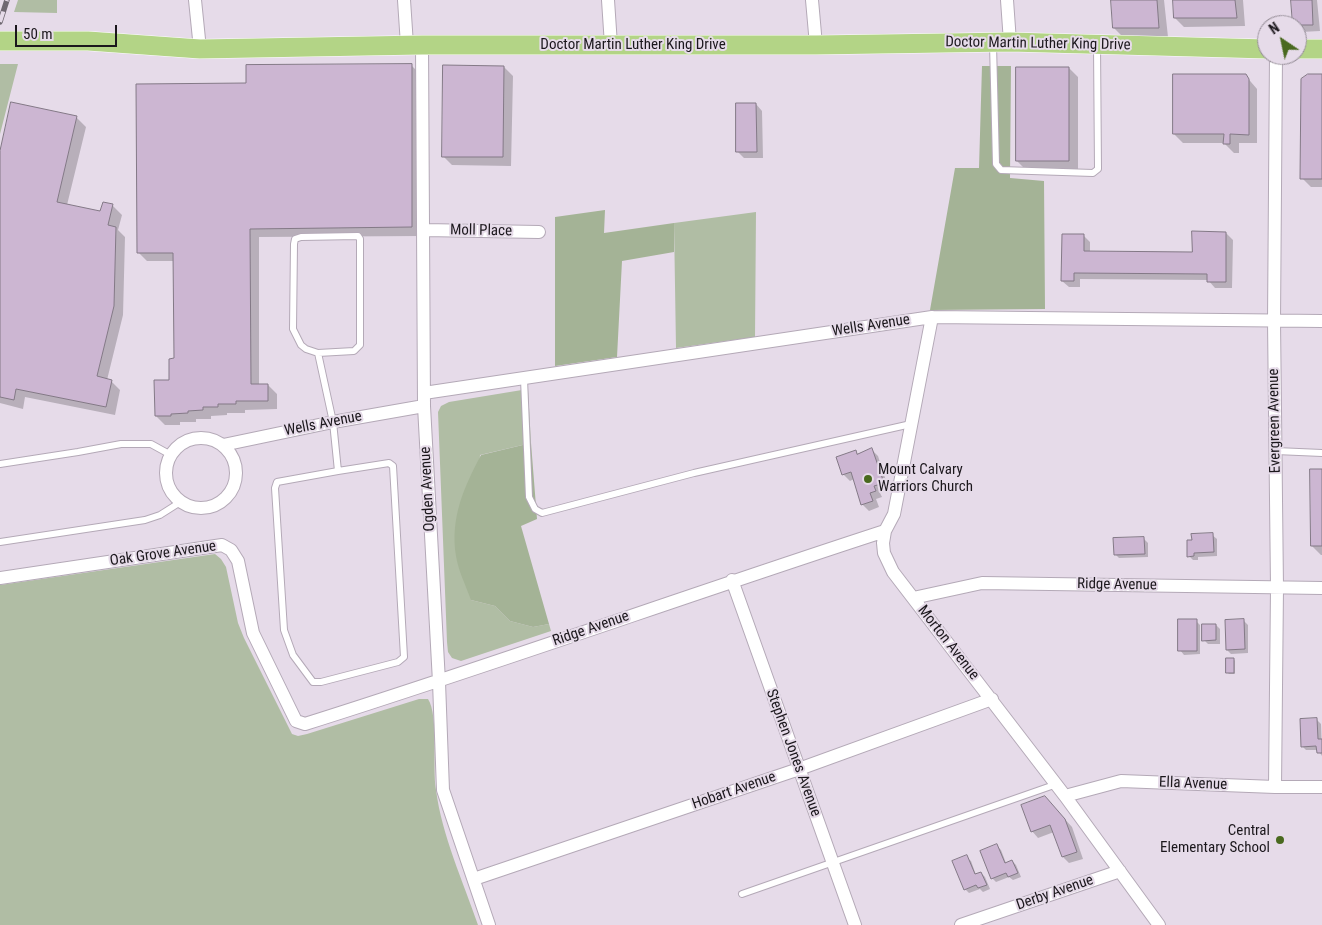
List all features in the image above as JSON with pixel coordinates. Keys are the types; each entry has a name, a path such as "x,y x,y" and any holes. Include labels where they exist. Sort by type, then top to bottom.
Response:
{"main road":[{"name":"Doctor Martin Luther King Drive","path":"4,41 88,41 200,49 414,45 1002,43 1257,48"},
{"path":"1307,49 1322,49"}],"street":[{"path":"195,0 200,49"},
{"name":"Ogden Avenue","path":"404,0 414,45 424,230 424,400 443,790 489,925"},
{"path":"608,0 611,44"},
{"path":"812,0 816,45"},
{"path":"1002,43 1007,0"},
{"name":"Evergreen Avenue","path":"1275,787 1277,588 1274,321 1276,65"},
{"name":"Moll Place","path":"424,230 539,232"},
{"name":"Wells Avenue","path":"223,445 524,379 932,317 1322,320"},
{"name":"Morton Avenue","path":"932,317 894,514 885,531 884,553 888,564 1057,784 1159,925"},
{"path":"212,439 223,445 230,453 236,469 234,485 228,495 210,507 198,508 188,505 178,498 170,489 167,478 167,466 171,455 179,446 189,440 212,439"},
{"name":"Ridge Avenue","path":"296,721 305,724 439,682 732,580 885,531"},
{"name":"Oak Grove Avenue","path":"0,578 222,544 231,550 238,561 253,633 296,721"},
{"name":"Stephen Jones Avenue","path":"732,580 855,925"},
{"name":"Ridge Avenue","path":"914,598 982,583 1322,588"},
{"name":"Hobart Avenue","path":"474,880 799,769 992,699"},
{"name":"Ella Avenue","path":"1065,796 1121,781 1322,787"},
{"name":"Derby Avenue","path":"961,925 1120,871"}],"lane":[{"path":"1002,43 995,124 996,164 1001,170 1093,174 1098,169 1097,45"},
{"path":"358,236 360,239 360,345 354,350 318,353 301,345 293,329 294,244 296,239 301,237 358,236"},
{"path":"318,353 333,422 338,471"},
{"path":"524,379 529,497 535,509 542,513 694,473 911,424"},
{"path":"0,464 121,444 151,444 171,455"},
{"path":"1276,450 1322,453"},
{"path":"389,463 393,466 404,657 398,662 321,682 313,682 292,655 284,630 274,488 277,482 338,471 389,463"},
{"path":"0,542 145,520 160,515 182,501"},
{"path":"742,894 1057,784"}],"green space":[{"path":"18,0 57,0 57,13 14,12"},
{"path":"0,64 18,64 0,134"},
{"path":"982,66 1011,66 1010,178 1044,181 1045,309 930,310 955,168 979,168"},
{"path":"605,210 604,233 674,223 674,252 622,261 617,357 555,366 555,217"},
{"path":"756,212 755,337 676,348 674,223"},
{"path":"528,389 531,443 480,455 471,600 495,606 510,621 533,627 549,624 551,631 461,661 452,658 448,652 447,642 438,412 441,406 449,402"},
{"path":"531,443 537,519 521,526 549,624 533,627 510,621 495,606 471,600 458,567 455,542 455,529 460,503 481,455"},
{"path":"215,554 226,567 238,623 244,638 292,734 298,736 307,734 419,699 428,699 433,717 435,780 439,807 448,841 478,925 0,925 0,585"}],"building":[{"path":"1111,0 1157,0 1159,28 1113,28"},
{"path":"1173,0 1235,0 1237,18 1174,18"},
{"path":"1291,0 1312,0 1313,25 1307,25 1307,15 1292,15"},
{"path":"412,64 412,227 250,229 251,384 268,384 268,401 236,401 236,404 218,404 218,407 203,407 203,410 188,411 188,413 155,416 154,380 169,380 169,359 174,358 173,253 137,253 136,84 246,83 246,65"},
{"path":"443,65 504,66 503,157 442,157"},
{"path":"1016,67 1069,67 1069,161 1016,161"},
{"path":"1173,74 1246,74 1249,79 1249,135 1230,134 1230,144 1223,144 1224,134 1173,134"},
{"path":"1308,74 1322,74 1322,179 1300,179 1301,79"},
{"path":"11,102 77,116 57,202 100,211 103,202 113,204 108,225 116,227 114,306 97,376 112,380 106,407 16,389 14,400 0,397 0,151"},
{"path":"736,103 756,103 757,152 736,152"},
{"path":"1192,231 1226,232 1226,282 1207,282 1207,274 1074,273 1074,281 1061,281 1062,234 1084,234 1084,251 1192,252"},
{"name":"Mount Calvary Warriors Church","path":"872,448 884,483 874,486 876,491 870,493 873,501 861,505 851,472 842,475 836,457 856,450 857,454"},
{"path":"1310,469 1322,469 1322,546 1311,546"},
{"path":"1213,533 1214,552 1194,553 1194,556 1187,557 1187,540 1192,540 1191,534"},
{"path":"1144,537 1145,554 1114,555 1113,538"},
{"path":"1178,619 1197,619 1197,651 1178,651"},
{"path":"1244,619 1245,649 1226,650 1225,620"},
{"path":"1202,624 1216,624 1216,640 1202,641"},
{"path":"1226,658 1234,658 1234,673 1226,673"},
{"path":"1317,718 1318,739 1322,739 1322,753 1317,753 1316,746 1301,747 1300,719"},
{"path":"1045,796 1065,819 1077,852 1062,857 1050,825 1031,832 1021,805"},
{"path":"997,844 1005,863 1012,860 1018,873 1008,877 1006,873 991,879 980,851"},
{"path":"967,855 975,874 981,872 987,885 978,888 976,885 964,890 952,861"}],"railway":[{"path":"0,22 7,0"}],"place":[{"name":"Mount Calvary Warriors Church","path":"868,479"},
{"name":"Central Elementary School","path":"1280,840"}]}
